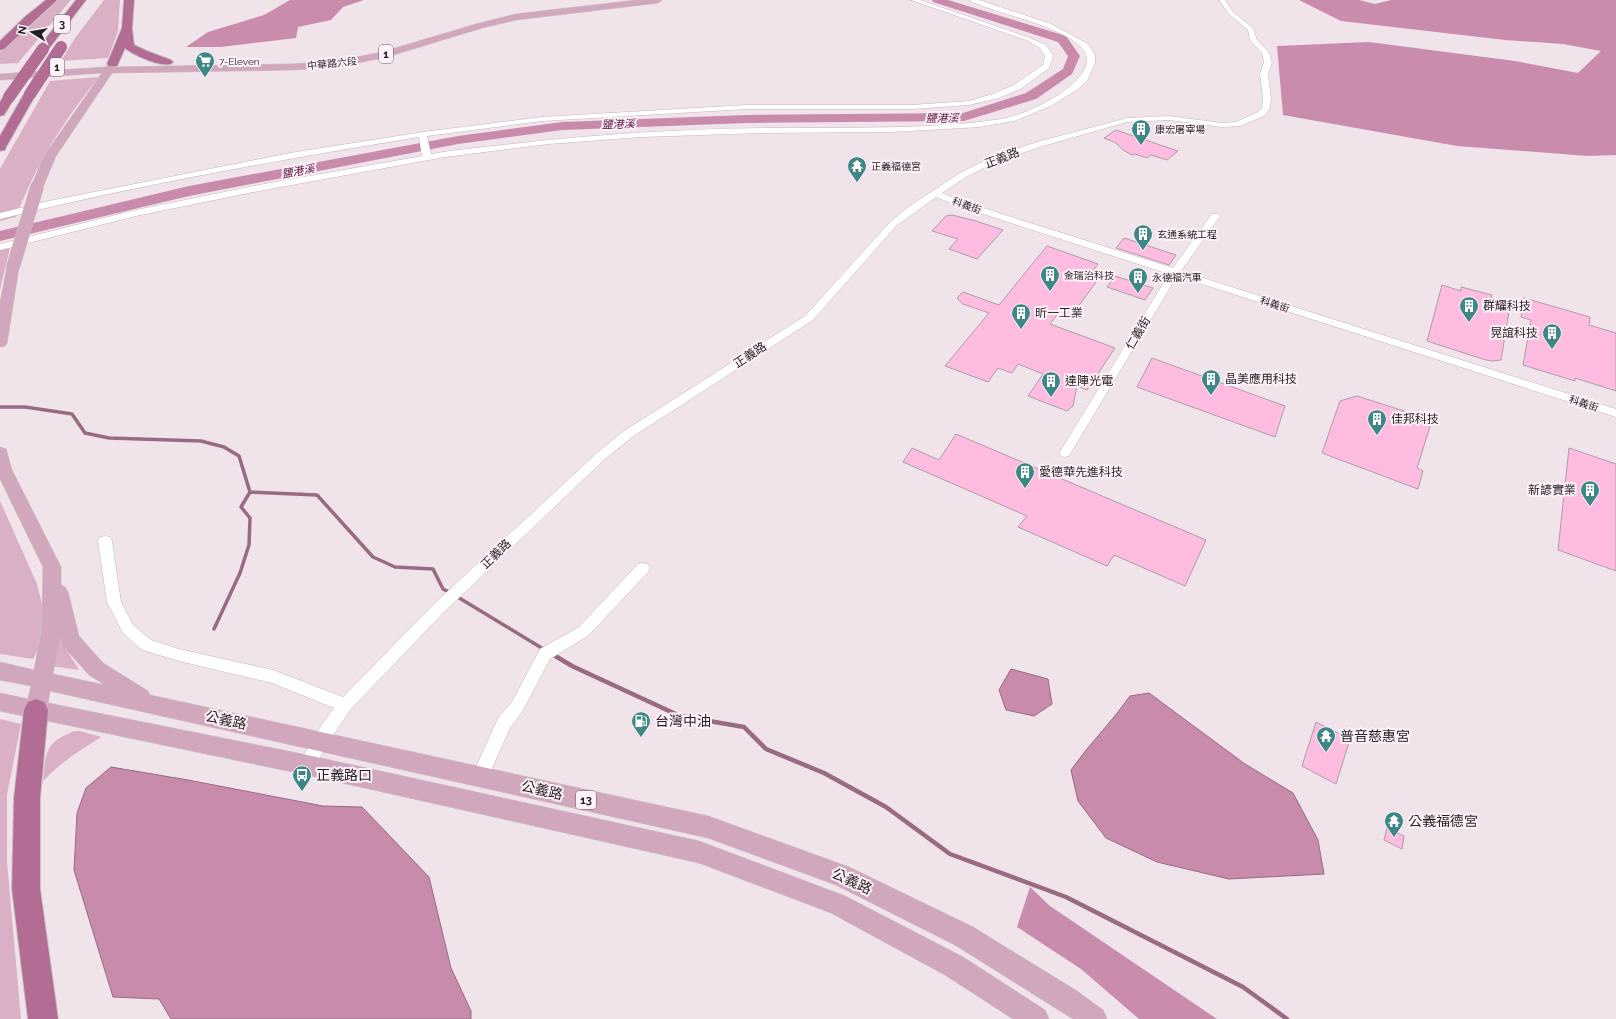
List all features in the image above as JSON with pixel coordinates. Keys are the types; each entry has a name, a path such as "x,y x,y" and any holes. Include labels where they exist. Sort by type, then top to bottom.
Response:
{"highway":[{"path":"0,40 52,0"},
{"name":"3","path":"0,112 43,49 81,0"},
{"path":"111,67 126,28 129,0"},
{"path":"0,47 30,18"},
{"path":"126,28 129,46 166,65"},
{"name":"3","path":"0,147 30,94 64,44"},
{"path":"36,710 27,798 26,889 42,1019"}],"main road":[{"name":"中華路六段","path":"0,71 292,62 336,59 397,47 473,23 510,14 619,0"},
{"name":"中華路六段","path":"166,65 292,67 337,64 384,55 479,26 516,17 658,0"},
{"path":"80,112 98,92 109,83 124,76 166,65"},
{"name":"中華路六段","path":"0,77 111,67"},
{"path":"0,343 13,267 37,187 50,156 111,67"},
{"path":"0,453 4,470 52,567 52,630 36,710"},
{"path":"52,573 61,598 70,640 96,669 152,704"},
{"name":"公義路","path":"0,671 708,827 841,875 964,936 1068,1000 1094,1019"},
{"name":"13","path":"0,702 307,765 699,852 837,904 954,966 1036,1019"}],"street":[{"path":"0,216 64,201 290,156 423,134 542,119 747,107 912,107 969,103 996,96 1017,87 1046,66 1049,56 1043,47 1028,39 914,0"},
{"path":"0,247 136,213 259,188 427,158 548,142 642,135 761,130 892,130 980,125 1011,119 1048,104 1075,87 1084,79 1092,63 1091,55 1085,46 1049,25 972,0"},
{"name":"正義路","path":"307,765 320,741 345,705 438,609 602,455 628,434 809,318 893,224 913,208 963,175 995,159 1040,144 1127,120 1169,118 1222,125 1237,124 1261,114 1266,108 1268,98 1264,74 1268,62 1265,53 1254,40 1251,29 1231,13 1222,0"},
{"path":"423,134 427,158"},
{"name":"科義街","path":"936,193 961,204 1616,413"},
{"name":"仁義街","path":"1065,453 1175,272 1215,216"},
{"path":"105,541 114,602 128,629 146,645 179,655 273,677 345,705"},
{"path":"480,776 504,723 517,707 549,651 584,631 643,568"}],"shaded area":[{"path":"58,0 71,0 18,63 0,64 0,52"},
{"path":"104,0 120,0 118,31 108,58 61,61 75,38"},
{"path":"290,0 364,0 343,7 331,20 298,27 296,38 221,47 186,47 208,32 264,15"},
{"path":"1299,0 1359,0 1375,4 1391,0 1616,0 1616,155 1588,156 1457,146 1283,115 1277,46 1369,42 1515,61 1578,73 1601,51 1563,44 1505,40 1341,21"},
{"path":"99,77 62,127 41,162 16,217 0,221 0,169 50,81"},
{"path":"10,248 0,290 0,250"},
{"path":"0,501 37,584 44,612 40,647 33,659 0,654"},
{"path":"58,636 79,670 51,666"},
{"path":"1011,669 1048,679 1052,704 1034,716 1006,710 999,690"},
{"path":"1149,693 1245,764 1293,793 1318,840 1324,874 1229,879 1157,862 1106,838 1078,801 1071,770 1130,696"},
{"path":"0,719 21,724 7,795 7,862 21,1019 0,1019"},
{"path":"75,731 101,737 63,763 43,781 46,756 49,749 58,739"},
{"path":"111,767 323,806 362,807 429,877 451,968 471,1011 471,1019 171,1019 159,999 113,997 74,870 77,813 86,788"},
{"path":"1030,887 1050,906 1217,1019 1139,1019 1081,969 1017,927"}],"building":[{"name":"康宏屠宰場","path":"1116,130 1178,151 1167,160 1151,155 1147,158 1135,154 1132,155 1123,150 1116,143 1104,138"},
{"path":"952,215 1003,230 977,259 949,249 958,239 932,231 946,216"},
{"name":"玄通系統工程","path":"1124,238 1176,255 1169,265 1116,248"},
{"path":"1047,246 1098,264 1087,278 1097,281 1074,312 1063,307 1050,324 1115,348 1087,390 1077,386 1073,406 1067,411 1028,396 1043,374 1018,364 1012,373 998,368 988,382 945,366 989,313 963,304 957,298 963,292 999,305"},
{"name":"永德福汽車","path":"1115,276 1153,288 1145,300 1107,287"},
{"name":"群耀科技","path":"1442,285 1461,291 1461,287 1492,295 1491,299 1510,305 1501,360 1486,360 1427,341"},
{"name":"晃誼科技","path":"1524,298 1590,317 1589,325 1616,333 1616,391 1575,378 1575,381 1523,365 1531,320 1521,317"},
{"name":"晶美應用科技","path":"1152,358 1285,406 1275,437 1137,387"},
{"name":"佳邦科技","path":"1357,396 1432,420 1417,468 1423,471 1418,489 1322,453 1340,401"},
{"name":"愛德華先進科技","path":"956,434 1206,540 1185,586 1114,555 1107,566 1018,527 1027,516 903,462 912,448 939,460"},
{"name":"新諺實業","path":"1569,448 1616,464 1616,571 1558,550"},
{"name":"普音慈惠宮","path":"1316,722 1350,739 1336,784 1302,766"},
{"name":"公義福德宮","path":"1387,828 1404,836 1402,849 1384,840"}],"waterway":[{"name":"鹽港溪","path":"0,236 189,191 458,140 562,126 747,119 964,117 1031,96 1068,71 1074,56 1062,39 937,0"},
{"path":"0,407 25,407 72,414 85,433 109,438 201,441 224,447 239,456 250,492"},
{"path":"214,629 240,573 249,545 250,518 241,507 250,492"},
{"path":"250,492 317,495 373,557 395,567 433,569 443,589 451,593"},
{"path":"456,596 545,650"},
{"path":"552,654 572,666 680,716 744,727 766,749 824,773 886,807 950,854 1066,897 1243,987 1287,1019"}],"place":[{"name":"7-Eleven","path":"205,78"},
{"name":"康宏屠宰場","path":"1141,146"},
{"name":"正義福德宮","path":"857,183"},
{"name":"玄通系統工程","path":"1143,251"},
{"name":"金瑞治科技","path":"1050,292"},
{"name":"永德福汽車","path":"1138,294"},
{"name":"群耀科技","path":"1469,323"},
{"name":"昕一工業","path":"1021,330"},
{"name":"晃誼科技","path":"1552,350"},
{"name":"晶美應用科技","path":"1211,396"},
{"name":"達陣光電","path":"1051,398"},
{"name":"佳邦科技","path":"1377,436"},
{"name":"愛德華先進科技","path":"1025,489"},
{"name":"新諺實業","path":"1590,507"},
{"name":"台灣中油","path":"641,738"},
{"name":"普音慈惠宮","path":"1326,753"},
{"name":"正義路口","path":"302,792"},
{"name":"公義福德宮","path":"1394,838"}]}
